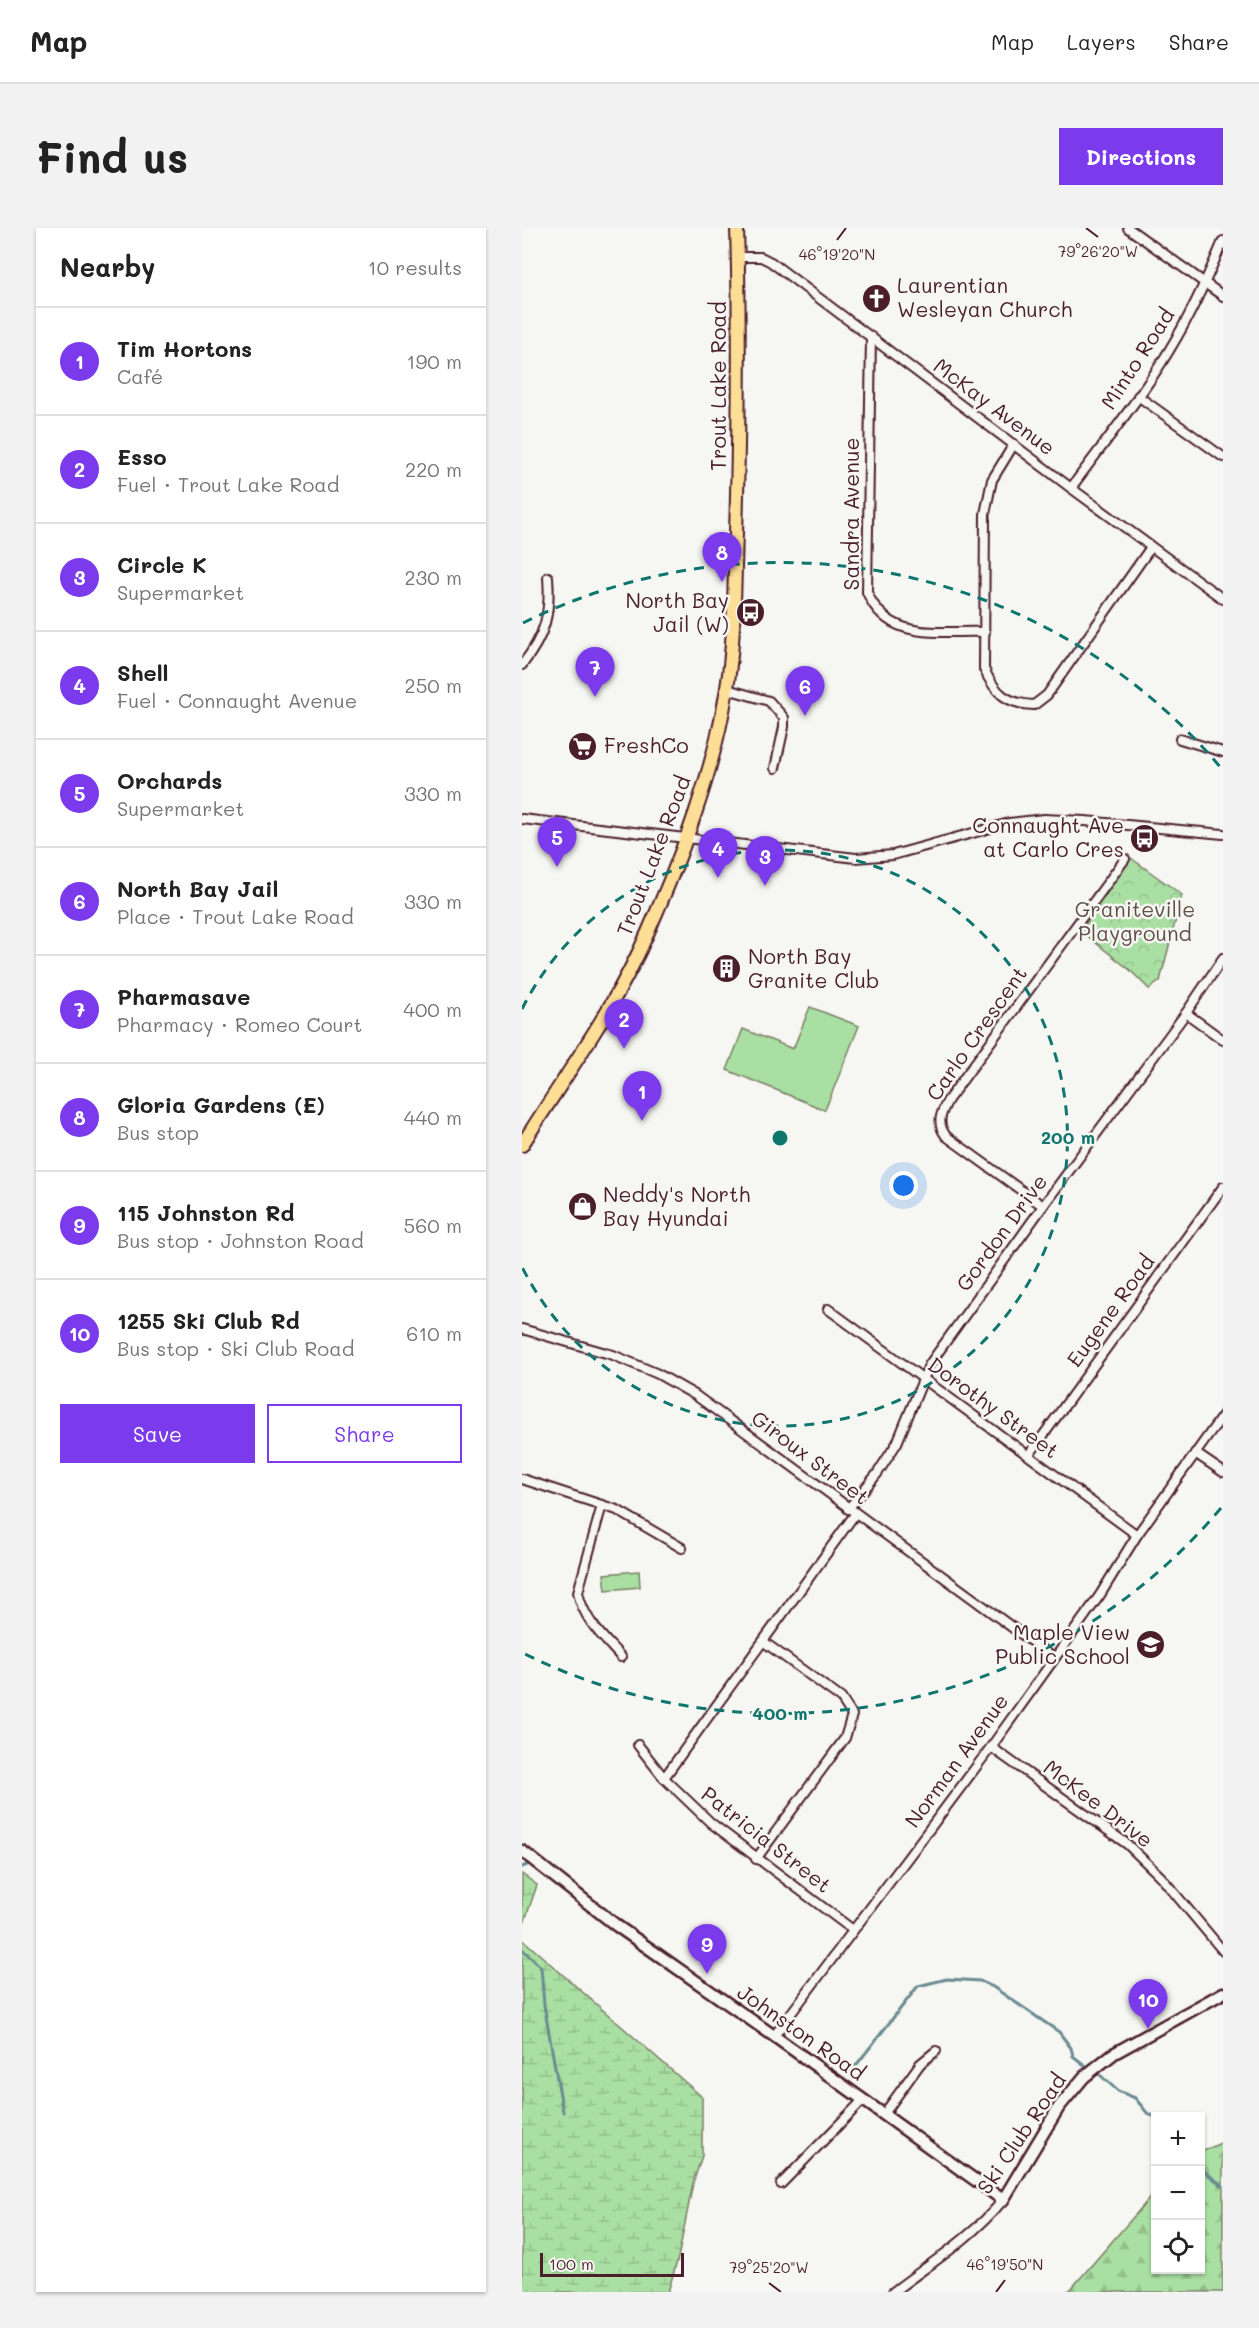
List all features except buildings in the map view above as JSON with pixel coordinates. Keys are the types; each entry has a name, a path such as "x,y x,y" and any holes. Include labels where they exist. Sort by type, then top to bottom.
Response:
{"main road":[{"name":"Trout Lake Road","path":"522,1145 610,1005 642,945 703,789 727,689 732,639 740,369 737,228"}],"street":[{"path":"1128,228 1223,296"},
{"name":"Minto Road","path":"1071,488 1177,338 1223,241"},
{"name":"McKay Avenue","path":"738,257 761,257 771,262 1071,488 1223,598"},
{"name":"Sandra Avenue","path":"871,337 867,592 873,607 884,618 898,626 914,630 984,633"},
{"path":"1138,396 1223,457"},
{"path":"1014,444 992,480 985,514 984,669 992,685 1003,696 1018,704 1034,705 1047,694 1151,547"},
{"path":"522,665 545,628 550,600 548,577"},
{"path":"727,689 769,701 784,718 775,768"},
{"path":"1180,739 1223,752"},
{"path":"522,819 855,858 893,855 1009,823 1044,819 1085,820 1223,834"},
{"name":"Carlo Crescent","path":"1043,1206 946,1136 941,1130 939,1120 948,1100 1125,859"},
{"name":"Gordon Drive","path":"664,1778 764,1642 897,1443 929,1365 1186,1013 1223,958"},
{"path":"1186,1013 1223,1040"},
{"name":"Eugene Road","path":"1029,1455 1223,1187"},
{"name":"Dorothy Street","path":"828,1310 1137,1535"},
{"name":"Giroux Street","path":"522,1329 613,1355 667,1379 695,1395 851,1512 1054,1659"},
{"name":"Norman Avenue","path":"774,2036 991,1747 1100,1596 1137,1535 1223,1414"},
{"path":"1196,1453 1223,1472"},
{"path":"522,1479 617,1510 681,1548"},
{"path":"602,1505 578,1592 580,1605 586,1617 621,1657"},
{"path":"756,1859 845,1738 852,1715 841,1698 764,1642"},
{"name":"Patricia Street","path":"639,1745 664,1778 711,1824 853,1930"},
{"name":"McKee Drive","path":"991,1747 1127,1844 1161,1877 1223,1951"},
{"name":"Johnston Road","path":"522,1851 617,1926 1003,2200"},
{"name":"Ski Club Road","path":"893,2292 986,2221 1003,2200 1059,2107 1084,2077 1113,2054 1223,1994"},
{"path":"884,2114 920,2064 936,2051"},
{"path":"781,2184 863,2100"}],"green space":[{"name":"Graniteville Playground","path":"1131,858 1182,895 1160,981 1149,989 1130,970 1081,931"},
{"path":"810,1007 859,1026 825,1110 727,1070 743,1029 793,1049"},
{"path":"639,1571 640,1587 606,1590 604,1574"},
{"path":"522,1874 537,1885 522,1929"},
{"path":"522,1939 702,2097 702,2156 693,2183 678,2258 668,2292 522,2292"},
{"path":"1223,2142 1223,2292 1065,2292 1070,2290 1151,2197 1151,2274 1205,2274 1205,2150"}],"waterway":[{"path":"522,1867 527,1865"},
{"path":"522,1949 541,1967 544,2005 563,2112"},
{"path":"854,2068 918,1986 947,1979 980,1981 993,1987 1059,2032 1071,2048 1073,2056 1086,2066"},
{"path":"1100,2075 1118,2091 1135,2098 1151,2115"},
{"path":"1205,2172 1223,2186"}],"place":[{"name":"Laurentian Wesleyan Church","path":"876,298"},
{"name":"Gloria Gardens (E)","path":"722,582"},
{"name":"North Bay Jail (W)","path":"750,613"},
{"name":"Pharmasave","path":"595,697"},
{"name":"North Bay Jail","path":"805,716"},
{"name":"FreshCo","path":"583,746"},
{"name":"Connaught Ave at Carlo Cres","path":"1145,838"},
{"name":"Orchards","path":"557,867"},
{"name":"Shell","path":"718,878"},
{"name":"Circle K","path":"765,886"},
{"name":"North Bay Granite Club","path":"727,969"},
{"name":"Esso","path":"624,1049"},
{"name":"Tim Hortons","path":"642,1121"},
{"name":"Neddy's North Bay Hyundai","path":"582,1207"},
{"name":"Maple View Public School","path":"1151,1645"},
{"name":"115 Johnston Rd","path":"707,1974"},
{"name":"1255 Ski Club Rd","path":"1148,2029"}]}
